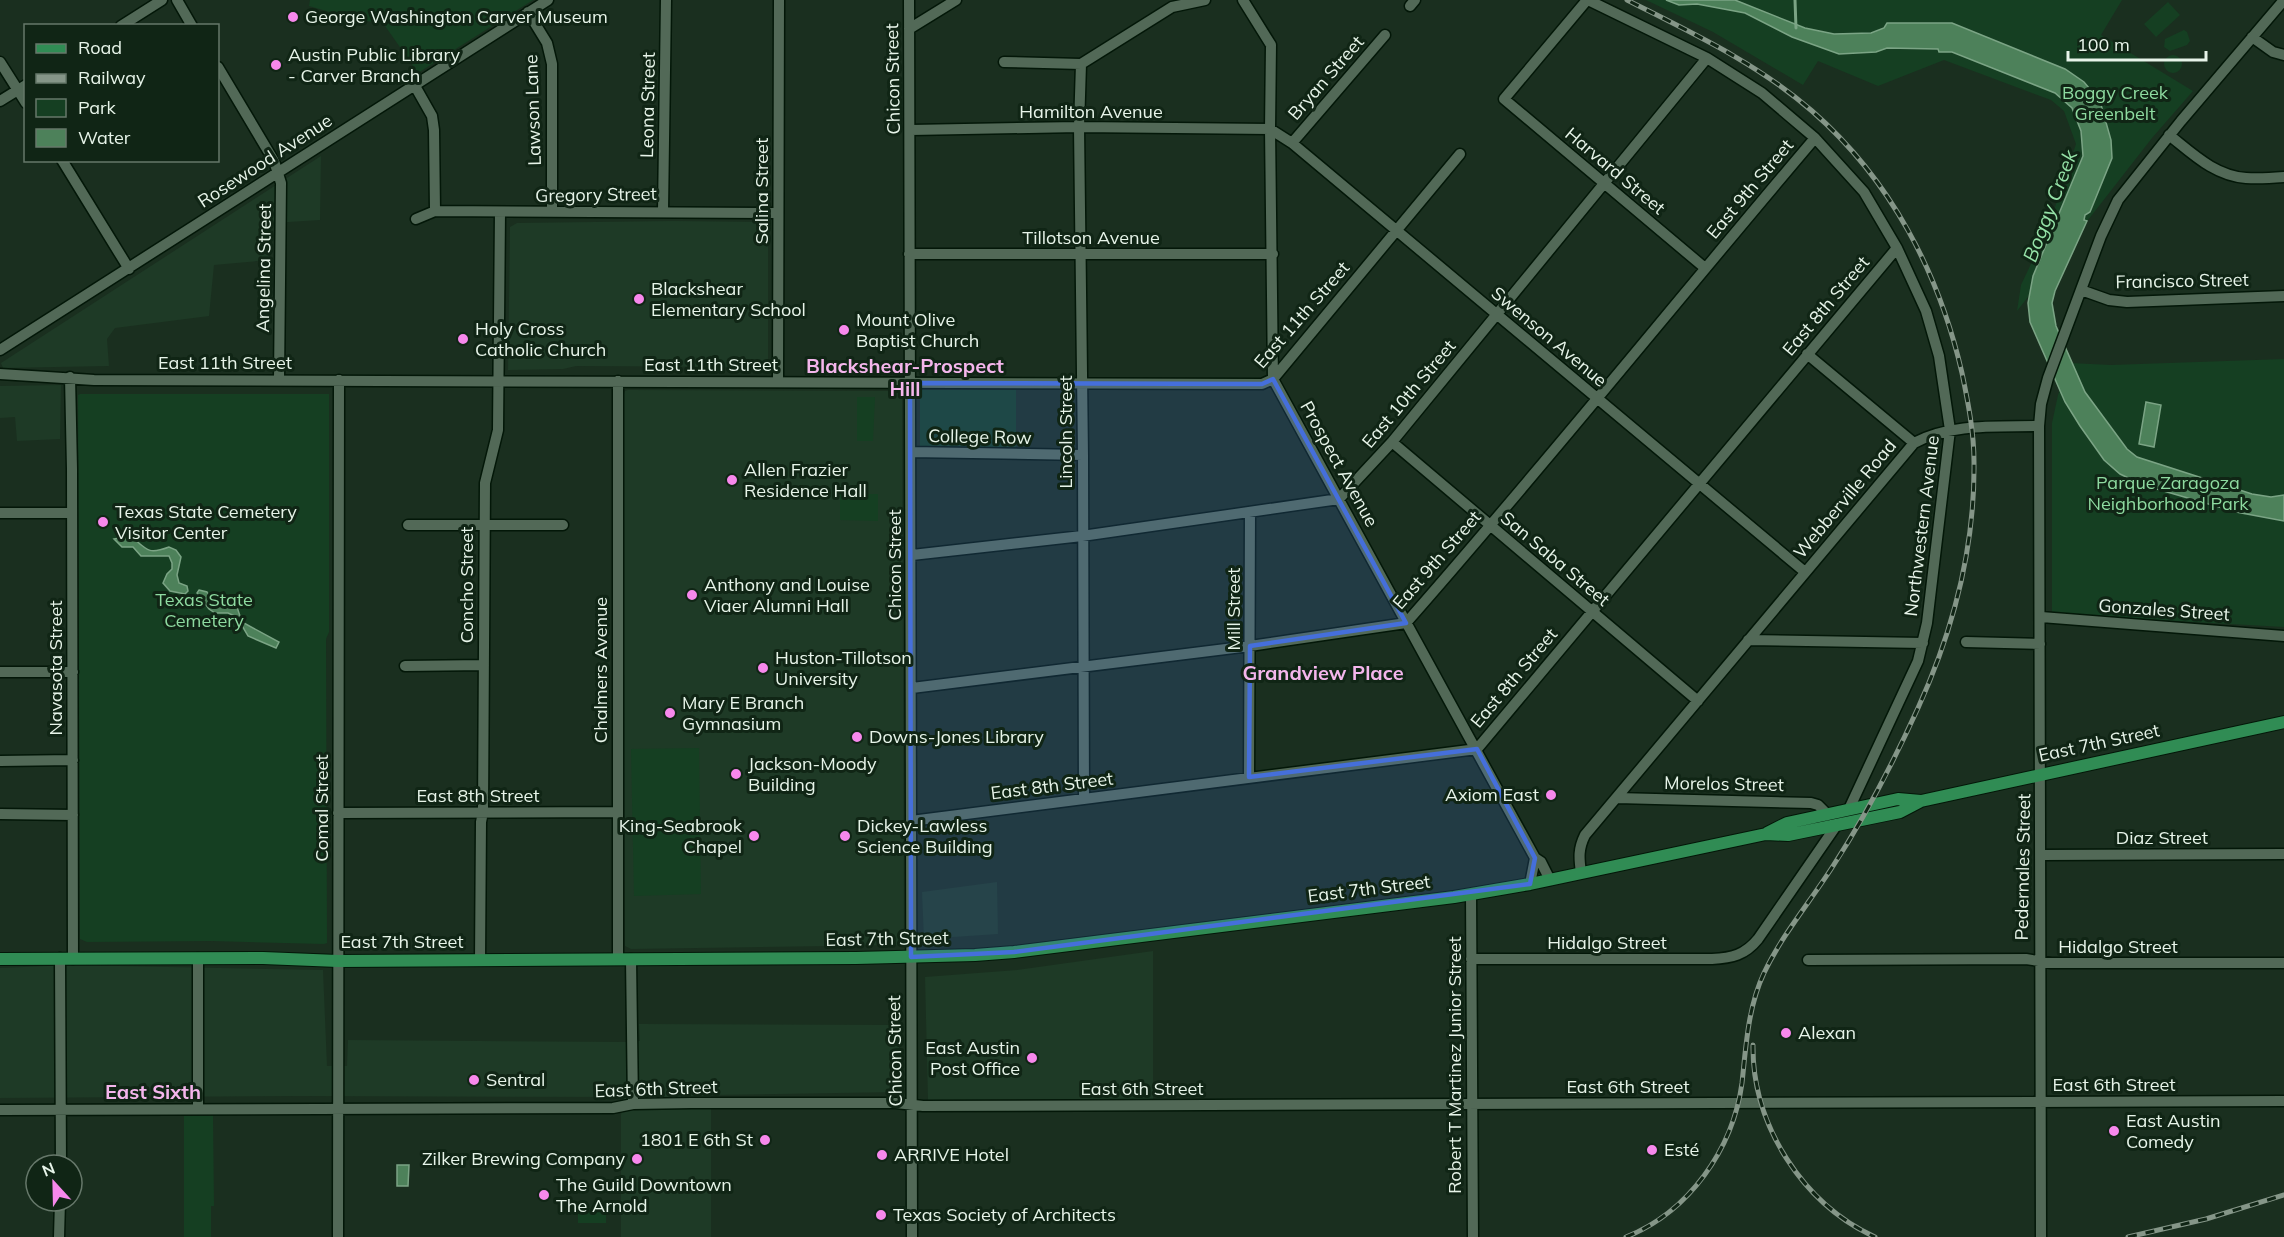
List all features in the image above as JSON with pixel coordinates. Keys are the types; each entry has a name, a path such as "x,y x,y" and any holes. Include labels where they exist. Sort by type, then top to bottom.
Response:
{"main road":[{"name":"East 7th Street","path":"1766,834 1788,836 1836,826 1900,812 1921,801 2284,722"},
{"name":"East 7th Street","path":"0,959 198,958 338,961 910,957 1014,952 1471,894 1550,880 1766,834 1787,823 1849,809 1898,799 1921,801"}],"street":[{"path":"124,24 162,0"},
{"path":"177,0 191,24"},
{"name":"Rosewood Avenue","path":"0,350 548,0"},
{"name":"Leona Street","path":"663,211 666,0"},
{"name":"Salina Street","path":"778,0 778,382"},
{"name":"Chicon Street","path":"909,0 912,1237"},
{"path":"909,29 956,0"},
{"path":"1004,62 1081,64 1172,7 1205,0"},
{"name":"Prospect Avenue","path":"1243,0 1271,45 1273,379 1550,880"},
{"name":"Northwestern Avenue","path":"1588,0 1707,58 1762,93 1815,138 1864,192 1897,248 1926,311 1939,356 1950,430 1928,623 1918,661 1849,809"},
{"name":"Harvard Street","path":"1588,0 1504,99 1705,268"},
{"path":"2039,426 2041,405 2051,370 2110,215 2128,186 2169,135 2284,0"},
{"name":"Lawson Lane","path":"528,12 547,43 552,64 552,212"},
{"name":"Bryan Street","path":"1293,143 1385,36"},
{"path":"2252,37 2272,52 2284,55"},
{"name":"East 10th Street","path":"1339,499 1392,442 1707,58"},
{"path":"0,62 21,88 0,101"},
{"name":"Lincoln Street","path":"1081,64 1078,127 1083,455 1084,799"},
{"name":"Angelina Street","path":"219,69 274,161 281,183 279,379"},
{"path":"415,86 432,116 435,211"},
{"name":"Hamilton Avenue","path":"911,130 1078,127 1270,129"},
{"name":"Swenson Avenue","path":"1270,129 1293,143 1805,572"},
{"path":"2169,135 2208,166 2226,174 2245,178 2284,177"},
{"name":"East 9th Street","path":"912,688 1250,646 1406,623 1598,399 1815,138"},
{"name":"East 11th Street","path":"0,374 94,380 1262,384 1273,379 1460,154"},
{"path":"63,162 129,269"},
{"name":"Gregory Street","path":"416,219 435,211 778,213"},
{"name":"Concho Street","path":"480,960 484,483 498,430 500,212"},
{"name":"East 8th Street","path":"911,821 1477,748 1897,248"},
{"name":"Tillotson Avenue","path":"909,254 1273,254"},
{"name":"Francisco Street","path":"2081,290 2109,300 2127,302 2284,296"},
{"path":"1808,354 1914,443"},
{"name":"Navasota Street","path":"61,1153 60,1110 74,814 70,377"},
{"name":"Comal Street","path":"338,1237 339,380"},
{"name":"Chalmers Avenue","path":"618,381 618,812 633,1104"},
{"name":"Webberville Road","path":"1581,873 1578,856 1585,836 1914,443 1928,435 1950,430 2039,426"},
{"name":"Pedernales Street","path":"2039,426 2041,1237"},
{"name":"San Saba Street","path":"1392,442 1698,701"},
{"name":"College Row","path":"911,452 1083,455"},
{"path":"912,555 1082,536 1339,499"},
{"name":"Mill Street","path":"1250,512 1250,777"},
{"path":"0,513 72,513"},
{"path":"408,525 563,525"},
{"name":"Gonzales Street","path":"2040,617 2284,636"},
{"path":"1748,640 1923,643"},
{"path":"1966,642 2040,644"},
{"path":"405,666 484,665"},
{"path":"0,672 73,672"},
{"path":"0,761 73,760"},
{"name":"Morelos Street","path":"1617,798 1811,803 1818,805 1827,814"},
{"name":"East 8th Street","path":"338,813 618,812"},
{"path":"0,814 74,814"},
{"name":"Hidalgo Street","path":"1471,959 1721,959 1742,954 1750,949 1758,939 1836,826"},
{"name":"Diaz Street","path":"2040,855 2284,855"},
{"path":"1530,884 1536,858"},
{"name":"Robert T Martinez Junior Street","path":"1471,894 1473,1237"},
{"path":"198,958 198,1109"},
{"name":"Hidalgo Street","path":"1808,960 2026,959 2039,962 2284,963"},
{"name":"East 6th Street","path":"0,1110 613,1108 633,1104 896,1103 912,1106 2284,1101"},
{"path":"59,1237 60,1213"}],"highlighted area":[{"path":"1273,379 1406,623 1250,646 1249,777 1477,749 1535,858 1530,884 1014,952 911,957 910,383 1262,384"}],"shaded area":[{"path":"321,156 320,220 273,223 269,260 214,265 209,316 115,328 107,339 109,366 3,368 1,363"},
{"name":"Blackshear Elementary School","path":"763,222 768,224 768,367 576,366 563,369 508,370 510,227 517,223"},
{"path":"61,385 60,439 17,441 15,417 0,418 0,386"},
{"name":"Huston-Tillotson University","path":"625,391 900,391 902,395 904,939 902,945 631,949 625,946 623,397"},
{"path":"997,882 998,934 924,939 922,892"},
{"path":"1153,951 1153,1099 928,1100 925,977 1017,970"},
{"path":"70,965 323,970 327,1066 347,1066 348,1040 624,1042 640,1041 639,1024 899,1025 899,1092 711,1095 711,1237 621,1237 621,1115 624,1097 0,1098 0,968"}],"green space":[{"path":"310,0 533,0 418,73 383,23 357,20 309,6"},
{"name":"Boggy Creek Greenbelt","path":"1646,0 2122,0 2101,35 2193,91 2152,138 2017,311 2021,285 2048,228 2076,144 2064,111 2051,100 1944,60 1878,86 1818,61 1803,85 1713,32"},
{"path":"2168,2 2180,15 2156,37 2144,24"},
{"path":"2184,30 2190,41 2187,45 2170,51 2164,47 2165,39"},
{"path":"2173,55 2179,58 2182,64 2179,70 2173,73 2167,70 2164,64 2167,58"},
{"name":"Parque Zaragoza Neighborhood Park","path":"2284,359 2284,627 2052,614 2052,423 2058,395 2070,363 2111,365"},
{"path":"920,390 1016,390 1016,448 920,448"},
{"name":"Texas State Cemetery","path":"329,394 329,632 326,639 327,943 87,942 80,939 78,395"},
{"path":"857,397 875,397 873,441 857,441"},
{"path":"840,494 878,494 878,521 840,520"},
{"path":"699,748 701,894 634,896 631,749"},
{"path":"184,1114 213,1115 214,1206 211,1206 211,1237 184,1237"},
{"path":"578,1211 606,1211 606,1223 578,1223"}],"water":[{"path":"1666,0 1735,0 1805,28 1834,34 1871,33 1884,28 1887,23 1952,23 2065,69 2084,82 2100,101 2111,140 2112,158 2090,212 2085,215 2084,220 2087,221 2055,291 2052,303 2056,326 2085,392 2127,449 2137,457 2252,494 2271,497 2284,495 2284,521 2236,512 2143,485 2120,474 2104,460 2065,402 2030,322 2028,303 2033,276 2083,156 2081,131 2072,108 2055,93 1952,52 1939,52 1938,49 1887,48 1876,52 1839,54 1792,37 1745,13 1697,4 1679,5"},
{"path":"2146,402 2161,405 2154,447 2139,444"},
{"path":"131,536 148,550 156,551 169,547 176,550 181,557 177,575 179,583 187,586 188,591 185,594 170,591 163,583 172,569 169,556 141,556 133,547 122,547 114,539"},
{"path":"199,590 207,592 217,605 237,607 242,622 279,642 276,648 248,636 237,617 228,613 215,613 209,609 197,593"},
{"path":"397,1165 409,1165 408,1186 397,1186"}],"waterway":[{"path":"1795,0 1796,28"}],"railway":[{"path":"1626,1237 1649,1226 1688,1195 1718,1154 1729,1131 1742,1083 1746,1041 1754,999 1764,973 1779,945 1845,847 1889,769 1942,649 1960,588 1966,557 1971,525 1974,462 1972,428 1962,373 1940,300 1908,230 1866,167 1812,111 1769,78 1723,50 1627,0"},
{"path":"1753,1045 1755,1075 1762,1104 1772,1132 1787,1159 1804,1183 1825,1204 1849,1223 1875,1237"},
{"path":"2128,1237 2206,1219 2284,1195"}],"place":[{"name":"George Washington Carver Museum","path":"293,17"},
{"name":"Austin Public Library - Carver Branch","path":"276,65"},
{"name":"Blackshear Elementary School","path":"639,299"},
{"name":"Mount Olive Baptist Church","path":"844,330"},
{"name":"Holy Cross Catholic Church","path":"463,339"},
{"name":"Allen Frazier Residence Hall","path":"732,480"},
{"name":"Texas State Cemetery Visitor Center","path":"103,522"},
{"name":"Anthony and Louise Viaer Alumni Hall","path":"692,595"},
{"name":"Huston-Tillotson University","path":"763,668"},
{"name":"Mary E Branch Gymnasium","path":"670,713"},
{"name":"Downs-Jones Library","path":"857,737"},
{"name":"Jackson-Moody Building","path":"736,774"},
{"name":"Axiom East","path":"1551,795"},
{"name":"King-Seabrook Chapel","path":"754,836"},
{"name":"Dickey-Lawless Science Building","path":"845,836"},
{"name":"Alexan","path":"1786,1033"},
{"name":"East Austin Post Office","path":"1032,1058"},
{"name":"Sentral","path":"474,1080"},
{"name":"East Austin Comedy","path":"2114,1131"},
{"name":"1801 E 6th St","path":"765,1140"},
{"name":"Esté","path":"1652,1150"},
{"name":"ARRIVE Hotel","path":"882,1155"},
{"name":"Zilker Brewing Company","path":"637,1159"},
{"name":"The Guild Downtown The Arnold","path":"544,1195"},
{"name":"Texas Society of Architects","path":"881,1215"}],"district":[{"name":"Blackshear-Prospect Hill","path":"905,378"},
{"name":"Grandview Place","path":"1323,673"},
{"name":"East Sixth","path":"153,1092"}],"water label":[{"name":"Boggy Creek","path":"2050,206"}]}
